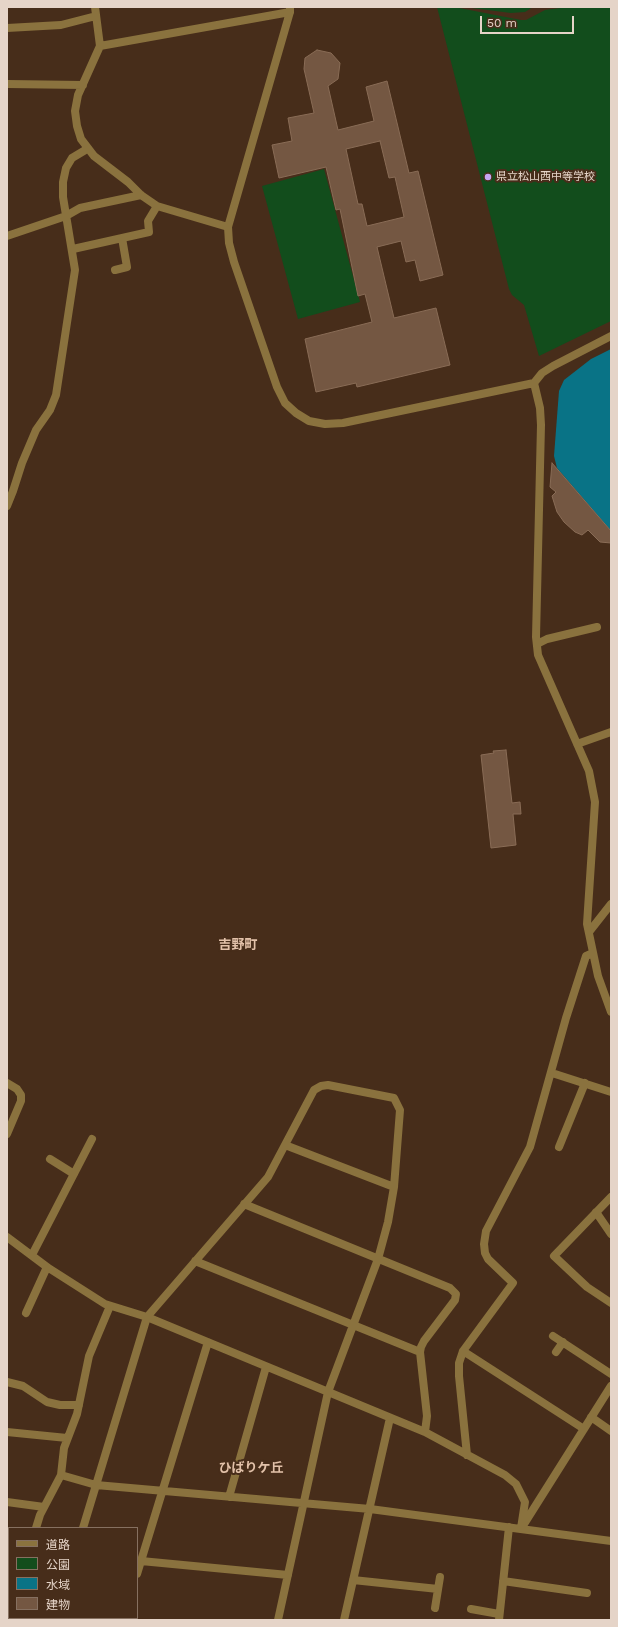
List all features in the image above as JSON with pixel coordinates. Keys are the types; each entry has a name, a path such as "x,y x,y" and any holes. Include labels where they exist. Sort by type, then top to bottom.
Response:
{"street":[{"path":"95,7 100,46 78,95 75,111 80,139 94,156 156,206 228,227"},
{"path":"100,46 290,9 228,227 229,243 234,262 277,387 285,403 296,413 309,421 324,424 343,423 534,383 542,373 553,366 611,336"},
{"path":"7,28 61,25 96,16"},
{"path":"7,84 82,85"},
{"path":"7,506 14,491 22,463 36,430 50,410 56,395 75,270 63,189 66,168 72,158 87,149"},
{"path":"7,236 66,216 80,208 141,195"},
{"path":"73,250 149,232 148,221 156,206"},
{"path":"115,270 127,268 122,238"},
{"path":"534,383 540,408 541,425 536,644 541,662 563,715 589,771 595,802 587,924 598,976 609,1000 611,1012"},
{"path":"536,644 547,639 597,627"},
{"path":"577,744 611,732"},
{"path":"588,932 611,904"},
{"path":"467,1455 459,1362 463,1352 513,1282 488,1259 485,1253 484,1244 486,1231 530,1147 552,1073 566,1018 586,956 593,953"},
{"path":"552,1073 611,1092"},
{"path":"7,1083 17,1089 21,1095 21,1101 7,1134"},
{"path":"559,1147 585,1083"},
{"path":"83,1527 147,1317 268,1177 314,1090 321,1086 328,1085 394,1098 400,1110 394,1187 386,1234 328,1392 278,1620"},
{"path":"32,1255 92,1140"},
{"path":"285,1145 394,1187"},
{"path":"50,1159 74,1174"},
{"path":"611,1197 554,1256 587,1287 611,1303"},
{"path":"244,1204 450,1288 456,1294 455,1300 424,1341 420,1352 427,1416 425,1432"},
{"path":"596,1212 611,1234"},
{"path":"7,1237 47,1266 105,1304 147,1317 425,1432 505,1475 516,1484 525,1502 521,1528"},
{"path":"195,1262 420,1352"},
{"path":"26,1313 47,1266"},
{"path":"36,1527 40,1515 61,1475 63,1466 62,1458 67,1438 77,1414 89,1356 110,1306"},
{"path":"553,1336 611,1374"},
{"path":"138,1571 208,1342"},
{"path":"556,1352 563,1342"},
{"path":"463,1352 584,1429"},
{"path":"229,1496 266,1366"},
{"path":"7,1382 23,1386 47,1402 60,1405 79,1405"},
{"path":"521,1528 611,1386"},
{"path":"591,1417 611,1431"},
{"path":"344,1620 390,1418"},
{"path":"7,1432 67,1438"},
{"path":"61,1475 96,1485 370,1509 611,1540"},
{"path":"7,1502 44,1507"},
{"path":"471,1609 499,1617 510,1527"},
{"path":"141,1561 288,1575"},
{"path":"435,1608 440,1577"},
{"path":"353,1580 438,1589"},
{"path":"503,1581 587,1593"}],"green space":[{"path":"437,7 454,7 526,20 545,10 568,7 611,7 611,321 539,356 524,305 512,295 509,289"},
{"path":"464,7 533,7 525,12 511,13"},
{"path":"324,169 360,302 298,319 262,186"}],"water":[{"path":"611,349 611,531 557,468 554,456 559,391 564,380 591,359"}],"building":[{"path":"317,50 331,53 340,63 338,79 328,86 338,130 374,121 366,87 387,81 409,173 418,171 443,275 420,281 415,260 406,262 401,241 377,247 394,318 436,308 450,365 357,387 356,383 316,392 305,339 372,322 365,294 358,296 340,209 336,210 326,167 279,178 272,145 292,141 288,118 314,113 304,69 305,58","holes":["380,141 389,178 395,177 404,217 367,226 362,204 358,204 346,149"]},
{"path":"552,463 611,531 611,543 600,542 588,530 582,535 575,532 564,522 557,512 552,496 556,492 550,487"},
{"path":"506,750 512,803 520,802 521,814 513,814 516,845 491,848 481,755 494,753 493,751"}],"place":[{"name":"県立松山西中等学校","path":"488,177"}],"district":[{"name":"吉野町","path":"238,945"},
{"name":"ひばりケ丘","path":"251,1468"}]}
